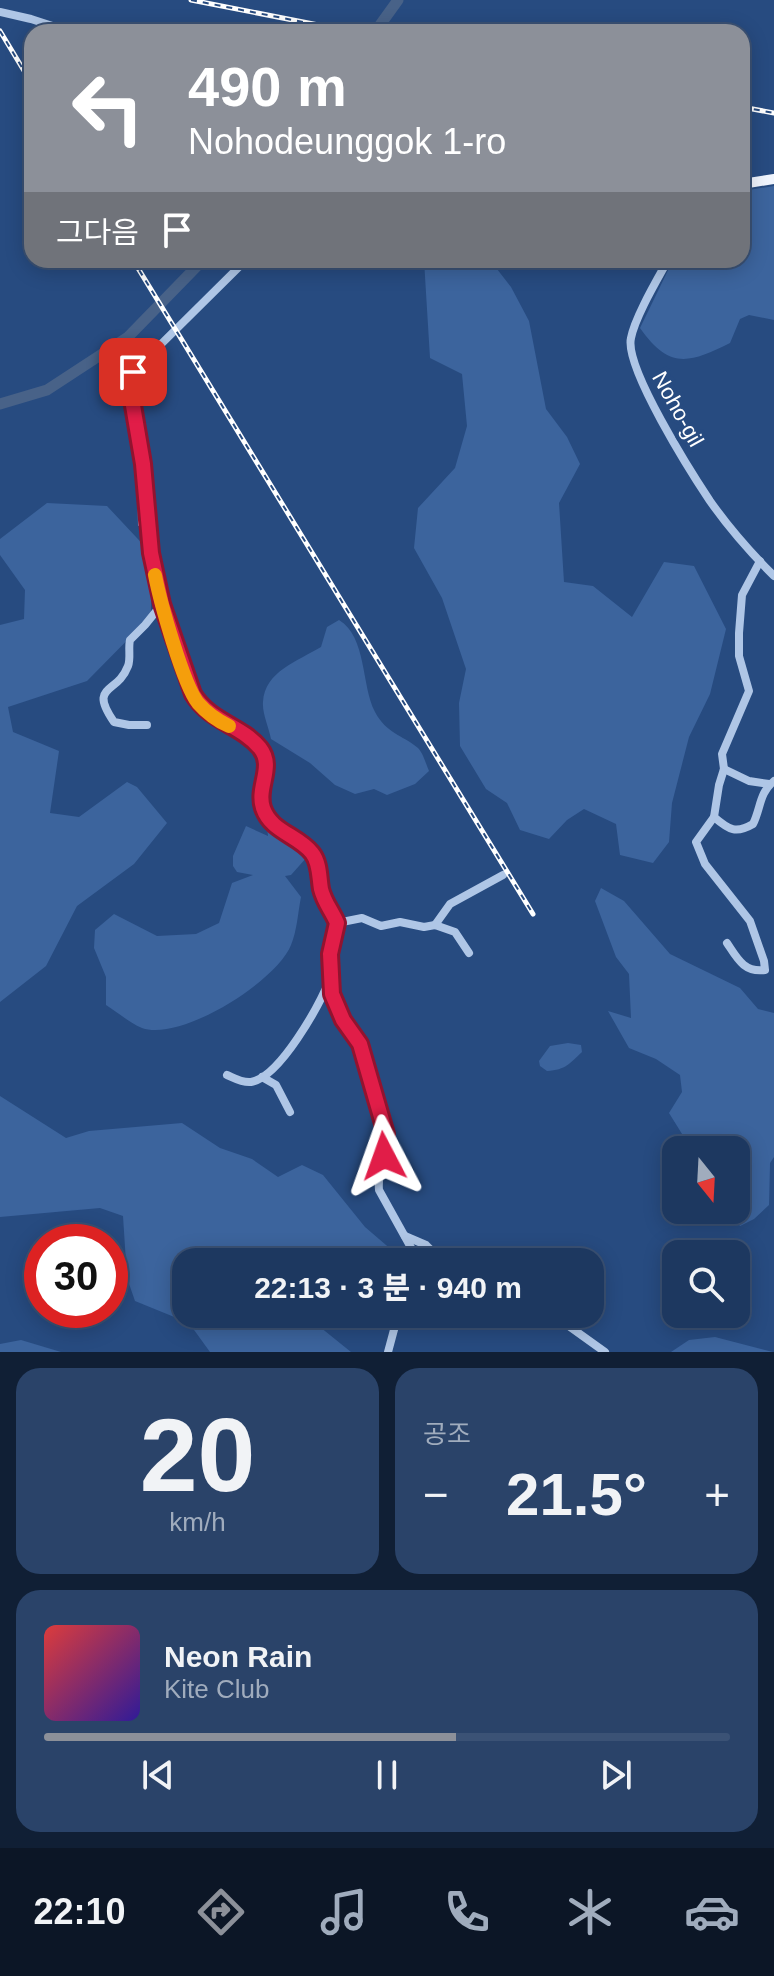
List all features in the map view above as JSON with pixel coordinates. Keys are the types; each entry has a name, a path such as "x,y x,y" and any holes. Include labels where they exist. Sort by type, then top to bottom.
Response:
{"main road":[{"path":"750,183 774,179"}],"street":[{"path":"0,12 46,24"},
{"path":"238,268 139,366 131,379 151,553 162,604 197,702 221,722 248,737 266,759 261,792 263,809 269,820 313,854 322,893 337,923 330,954 330,979 336,1006 360,1044 386,1134 378,1178 379,1190 411,1248"},
{"name":"Noho-gil","path":"664,268 630,338 633,360 648,394 696,479 724,519 774,576"},
{"path":"727,943 742,966 759,972 765,970 750,921 705,864 696,842 714,817 724,769 722,754 749,691 739,656 742,595 760,561"},
{"path":"147,725 114,722 103,705 103,696 129,663 130,640 162,604"},
{"path":"724,769 749,781 772,783"},
{"path":"714,817 727,828 736,831 745,829 753,824 758,803 772,783"},
{"path":"435,925 450,904 503,875"},
{"path":"337,923 362,918 381,926 400,922 424,927 435,925 455,932 469,953"},
{"path":"227,1075 245,1082 254,1081 284,1058 322,999 330,979"},
{"path":"262,1077 276,1085 290,1112"},
{"path":"405,1236 429,1248"},
{"path":"388,1352 394,1328"},
{"path":"572,1328 605,1352"}],"shaded area":[{"path":"774,186 774,320 749,315 740,319 730,343 691,358 680,359 660,351 640,328 669,268 750,268 750,190"},
{"path":"424,268 496,268 511,287 529,321 546,409 567,437 580,464 559,503 564,582 593,586 632,617 664,562 694,566 726,629 710,694 689,737 672,803 669,842 653,863 620,855 616,824 584,809 567,820 549,839 520,830 507,803 486,789 460,746 459,703 466,669 442,598 414,548 418,508 455,468 467,426 462,374 430,358"},
{"path":"47,503 107,506 151,553 151,616 87,681 8,707 13,732 59,751 50,813 79,817 127,782 137,787 167,823 134,864 77,906 46,966 0,1002 0,625 24,619 25,590 0,555 0,539"},
{"path":"339,620 348,628 359,649 375,712 389,729 418,748 429,771 415,784 387,795 374,789 355,794 335,785 310,763 271,739 263,702 270,682 284,668 321,647 327,627"},
{"path":"246,826 268,836 267,827 299,846 307,857 291,875 285,876 301,897 291,945 267,975 226,1005 180,1026 159,1030 137,1026 106,1005 106,977 94,948 95,930 114,914 157,936 196,934 219,923 232,883 253,875 237,872 233,866 233,856"},
{"path":"601,888 624,901 670,954 740,988 758,1009 774,1013 774,1157 770,1163 769,1205 750,1221 750,1136 683,1136 669,1113 682,1092 680,1075 656,1059 629,1048 608,1011 631,1018 629,974 616,957 595,901"},
{"path":"568,1043 581,1045 582,1052 571,1063 547,1071 540,1066 539,1061 550,1046"},
{"path":"0,1096 66,1138 89,1131 182,1123 220,1148 252,1159 278,1177 302,1165 323,1175 365,1227 390,1248 172,1248 172,1316 135,1301 128,1281 128,1224 124,1224 123,1216 100,1208 0,1217"},
{"path":"193,1328 321,1328 351,1352 210,1352"},
{"path":"715,1337 773,1352 671,1352 689,1340"},
{"path":"21,1340 61,1352 0,1352 0,1344"}],"waterway":[{"path":"381,24 398,0"},
{"path":"0,404 47,390 128,337 195,268"},
{"path":"108,351 110,369 132,420"},
{"path":"138,466 139,525"}],"railway":[{"path":"191,0 313,24"},
{"path":"0,31 24,71"},
{"path":"750,108 774,113"},
{"path":"138,268 533,914"}],"slow traffic":[{"path":"155,575 193,694 197,702 229,726"}],"route":[{"path":"133,372 130,388 143,464 151,553 162,604 197,702 221,722 248,737 260,749 267,767 261,792 263,809 269,820 306,847 317,862 322,893 338,929 330,954 332,994 343,1020 360,1044 386,1134 384,1156"}]}
